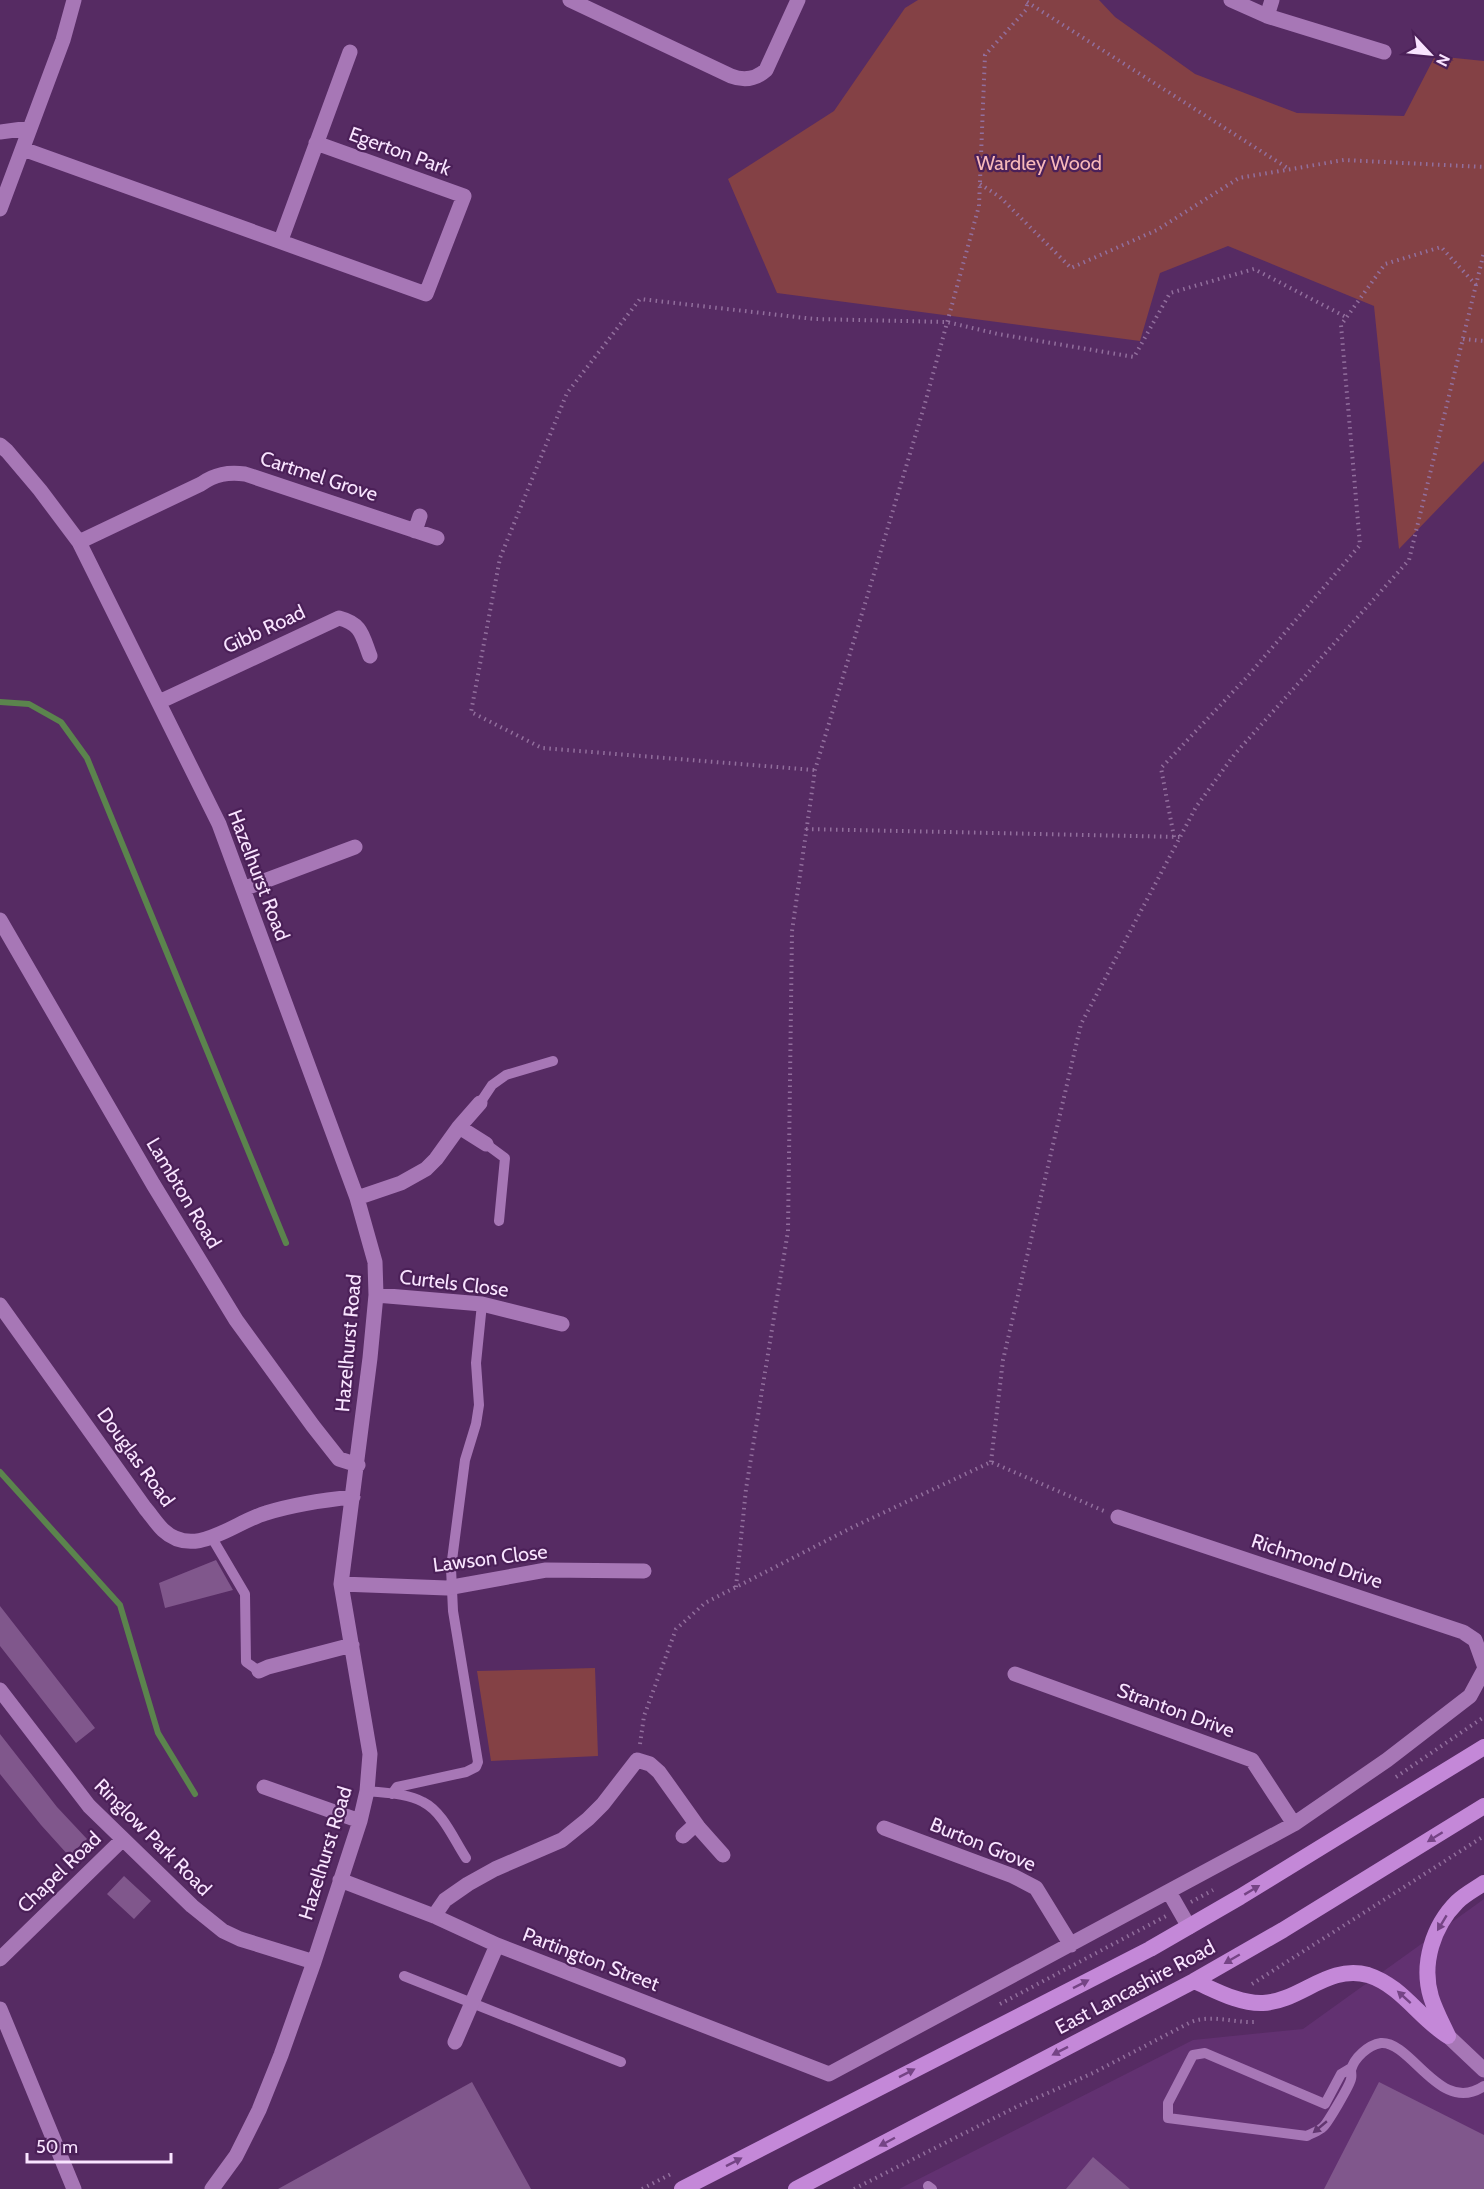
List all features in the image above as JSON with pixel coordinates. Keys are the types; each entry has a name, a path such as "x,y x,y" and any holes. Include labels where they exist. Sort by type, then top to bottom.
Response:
{"highway":[{"name":"East Lancashire Road","path":"682,2189 1150,1949 1460,1763 1484,1745"},
{"name":"East Lancashire Road","path":"796,2189 1194,1981 1323,1906 1484,1806"},
{"path":"1448,2036 1431,1996 1427,1978 1427,1965 1432,1943 1441,1922 1458,1901 1484,1883"},
{"path":"1194,1981 1234,1998 1263,2003 1291,1996 1320,1980 1334,1976 1354,1973 1365,1975 1385,1982 1395,1989 1433,2027 1448,2036"}],"street":[{"path":"0,209 63,40 74,0"},
{"path":"570,0 743,80 756,77 766,70 798,0"},
{"path":"1231,0 1267,16 1384,52"},
{"path":"1267,16 1272,0"},
{"name":"Egerton Park","path":"281,240 350,52"},
{"path":"0,132 30,128"},
{"name":"Egerton Park","path":"23,149 426,294 464,196 316,143"},
{"name":"Hazelhurst Road","path":"0,445 8,451 40,490 79,542 219,824 357,1198 375,1262 376,1295 358,1465 341,1584 370,1754 367,1791 360,1821 281,2055 259,2110 236,2156 212,2189"},
{"name":"Cartmel Grove","path":"79,542 201,484 211,477 234,473 245,474 437,538"},
{"path":"415,531 420,516"},
{"name":"Gibb Road","path":"159,702 339,618 350,621 359,628 370,656"},
{"path":"243,889 355,846"},
{"name":"Lambton Road","path":"0,921 153,1184 236,1320 312,1426 339,1459 358,1465"},
{"path":"357,1198 401,1183 426,1169 480,1103"},
{"path":"459,1126 486,1144"},
{"name":"Curtels Close","path":"376,1295 482,1304 562,1324"},
{"name":"Douglas Road","path":"0,1305 145,1508 160,1526 177,1538 189,1541 212,1538 264,1514 310,1502 353,1497"},
{"name":"Richmond Drive","path":"1118,1517 1463,1632 1475,1640 1484,1665"},
{"name":"Lawson Close","path":"341,1584 452,1586 546,1570 644,1570"},
{"path":"259,1671 352,1645"},
{"path":"1071,1945 1294,1824 1387,1760 1470,1696 1484,1670"},
{"name":"Stranton Drive","path":"1015,1674 1252,1760 1294,1824"},
{"name":"Ringlow Park Road","path":"0,1690 89,1806 192,1906 223,1932 314,1962"},
{"path":"435,1916 445,1900 468,1884 495,1869 562,1840 603,1804 638,1760 650,1764 659,1772 696,1824 723,1855"},
{"path":"264,1787 360,1821"},
{"path":"682,1836 696,1824"},
{"name":"Burton Grove","path":"884,1828 1013,1876 1036,1888 1071,1945"},
{"name":"Chapel Road","path":"0,1959 122,1840"},
{"name":"Partington Street","path":"340,1880 435,1916 497,1945 829,2074 1071,1945"},
{"name":"East Lancashire Road","path":"1169,1892 1189,1927"},
{"path":"455,2042 497,1945"},
{"path":"0,2009 74,2189"},
{"path":"1448,2036 1484,2070"}],"lane":[{"path":"480,1103 492,1085 506,1076 553,1061"},
{"path":"486,1144 505,1158 499,1221"},
{"path":"392,1794 397,1787 466,1772 476,1767 478,1762 453,1611 451,1568 465,1460 479,1405 476,1364 482,1304"},
{"path":"212,1538 245,1594 246,1662 259,1671"},
{"path":"367,1791 422,1801 434,1810 466,1858"},
{"path":"404,1976 472,2001 621,2062"},
{"path":"1352,2073 1341,2074 1325,2104 1205,2053 1193,2055 1168,2103 1168,2118 1307,2136 1324,2127 1365,2049 1382,2043 1396,2048 1440,2085 1454,2092 1476,2091 1484,2086"}],"path":[{"path":"736,1587 746,1490 788,1231 792,931 814,770 924,407 979,206 985,55 1026,10 1028,1 1289,170"},
{"path":"980,184 1000,197 1071,268 1157,230 1239,178 1344,160 1484,167"},
{"path":"1174,837 1161,768 1247,677 1360,546 1341,325 1384,264 1441,247 1476,285"},
{"path":"991,1462 1003,1360 1081,1024 1196,807 1234,755 1409,560 1484,252"},
{"path":"814,770 542,748 471,712 500,558 567,393 640,299 814,319 947,322 998,334 1134,357 1170,292 1254,269 1346,317"},
{"path":"1463,339 1484,341"},
{"path":"806,829 1180,837"},
{"path":"638,1760 644,1716 676,1629 705,1603 853,1527 991,1462 1118,1517"},
{"path":"1252,1984 1484,1836"}],"shaded area":[{"path":"1484,1899 1484,2189 899,2189 1193,2040 1303,2029"}],"green space":[{"name":"Wardley Wood","path":"918,0 1099,0 1115,17 1195,74 1297,113 1404,116 1435,56 1484,61 1484,461 1399,549 1374,306 1228,246 1160,273 1140,341 777,293 728,179 834,111 905,8"},
{"path":"595,1668 598,1756 491,1761 477,1671"}],"building":[{"path":"216,1560 233,1590 165,1608 159,1583"},
{"path":"0,1606 95,1728 76,1743 0,1646"},
{"path":"0,1734 57,1807 87,1839 69,1856 0,1774"},
{"path":"124,1876 151,1901 134,1919 107,1894"},
{"path":"472,2082 531,2189 278,2189"},
{"path":"1379,2082 1484,2135 1484,2189 1324,2189"},
{"path":"1093,2157 1130,2189 1066,2189"}],"waterway":[{"path":"0,702 29,704 61,722 87,758 286,1243"},
{"path":"0,1472 120,1605 158,1733 195,1794"}]}
